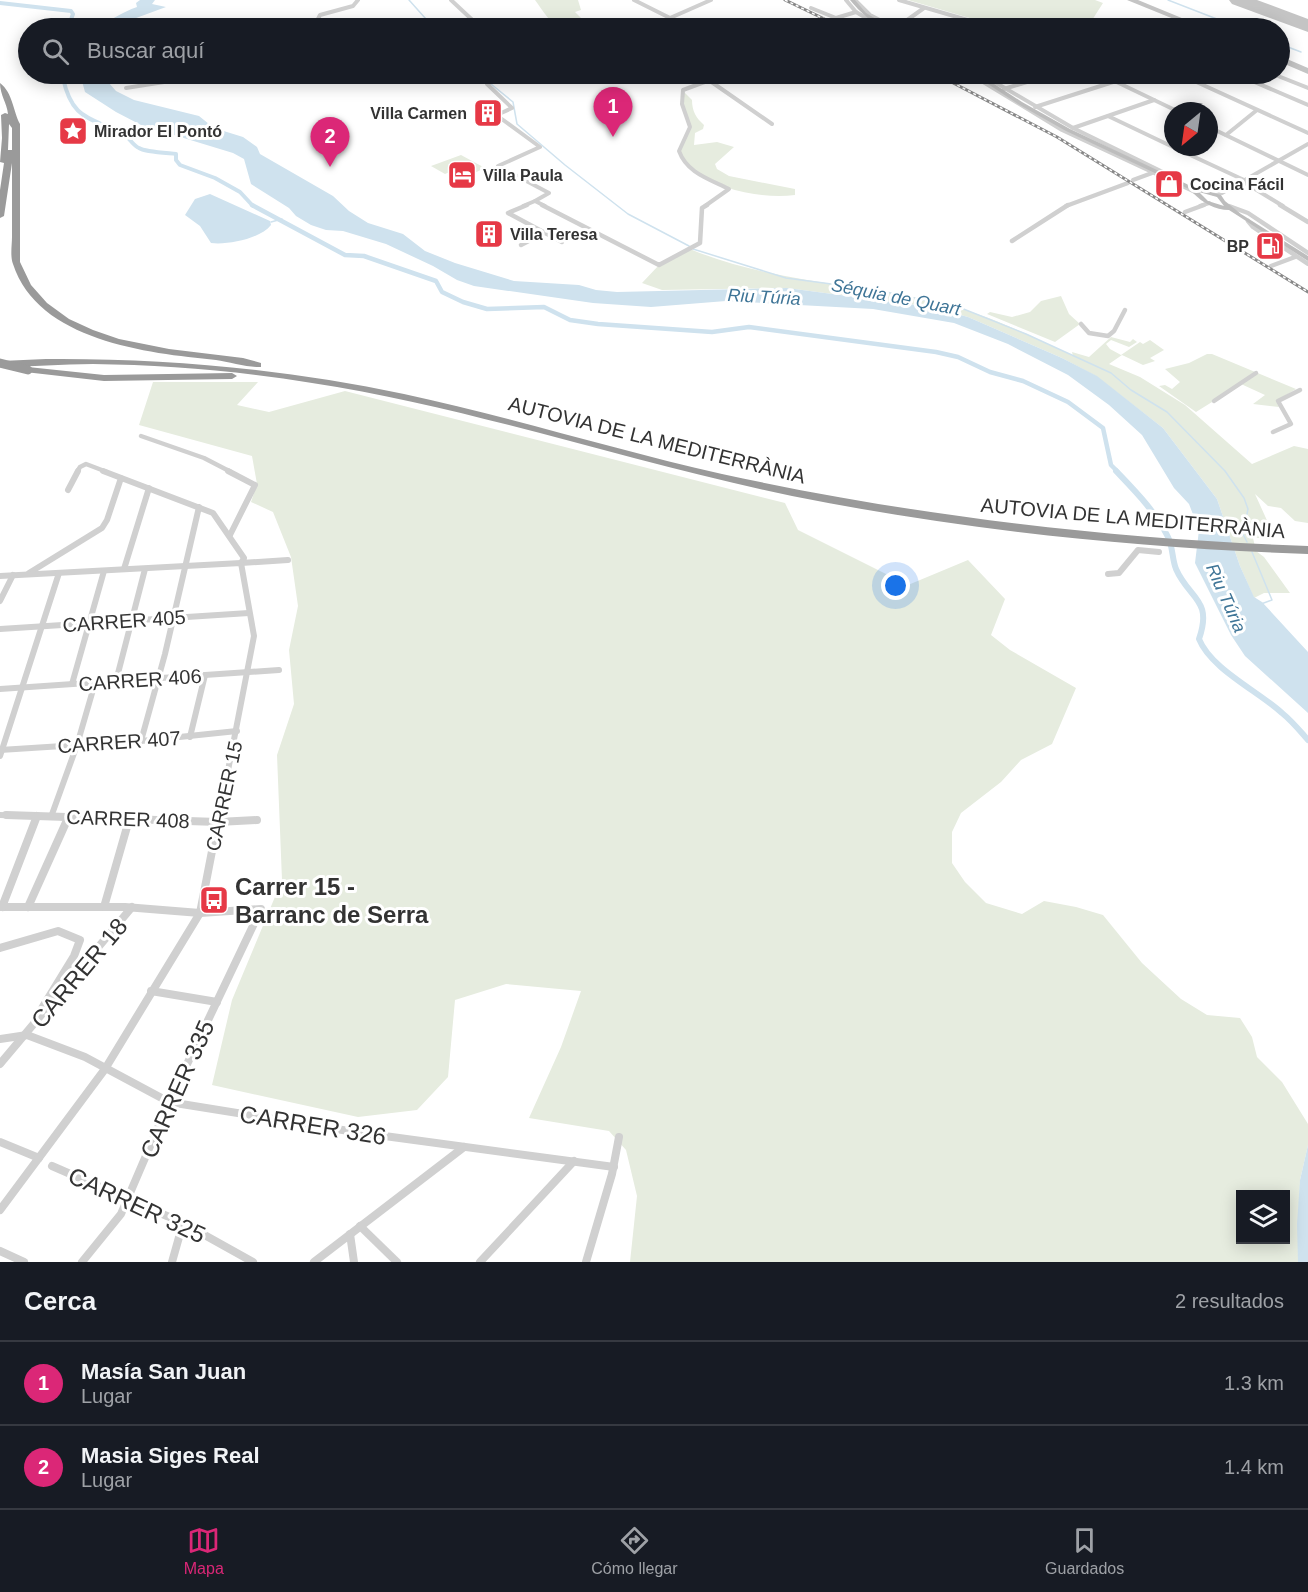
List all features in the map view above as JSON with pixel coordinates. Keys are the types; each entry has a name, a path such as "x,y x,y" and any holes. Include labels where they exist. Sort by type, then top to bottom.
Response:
{"highway":[{"path":"0,85 16,124 16,262 23,280 39,300 75,325 120,342 258,365"},
{"path":"0,100 5,115 6,130 0,176"},
{"path":"0,216 14,120"},
{"name":"AUTOVIA DE LA MEDITERRÀNIA","path":"0,358 105,356 258,365 311,371 404,389 666,456 796,485 957,513 1195,546 1308,550"},
{"name":"AUTOVIA DE LA MEDITERRÀNIA","path":"0,363 103,362 206,367 307,378 441,406 662,463 794,493 956,520 1119,535 1308,544"},
{"path":"0,363 28,370 104,378 255,376 353,389 361,388"}],"main road":[{"path":"852,1 871,18"},
{"path":"991,84 1052,121 1210,198 1308,259"},
{"path":"1210,198 1239,215"}],"street":[{"path":"319,18 320,15 353,6 358,0"},
{"path":"451,0 470,18"},
{"path":"634,0 670,18 711,0"},
{"path":"899,0 960,18"},
{"path":"852,1 856,12 865,18"},
{"path":"852,1 876,18"},
{"path":"811,8 836,18 856,12"},
{"path":"910,18 925,8"},
{"path":"1290,81 1308,88"},
{"path":"126,88 151,84"},
{"path":"487,84 512,108 499,114 499,117 540,147 498,166 549,193 508,213 562,242"},
{"path":"535,201 658,265 696,245 702,237 702,208 729,189 691,169 684,162 679,151 690,127 681,93 683,90 699,84"},
{"path":"716,84 772,124"},
{"path":"986,84 1062,130 1152,173 1248,213 1308,253"},
{"path":"996,84 1072,128 1173,177 1180,183"},
{"path":"1004,89 1020,84"},
{"path":"1035,107 1106,84"},
{"path":"1121,84 1164,105"},
{"path":"1201,84 1308,133"},
{"path":"1259,84 1308,105"},
{"path":"1072,128 1154,100"},
{"path":"1226,135 1257,110"},
{"path":"1108,116 1164,143"},
{"path":"1218,131 1308,175"},
{"path":"1185,212 1308,144"},
{"path":"1192,156 1243,181 1308,222"},
{"path":"1133,180 1152,173"},
{"path":"1012,241 1071,203 1128,183"},
{"path":"1248,221 1253,227 1308,264"},
{"path":"521,244 544,233"},
{"path":"1271,266 1295,257"},
{"path":"1081,324 1089,333 1108,336 1114,331 1125,310"},
{"path":"1214,401 1256,373"},
{"path":"1273,432 1291,424 1278,401 1300,390"},
{"path":"69,490 80,467 86,464 199,507 219,519 230,535 255,485 204,458 141,436"},
{"path":"28,574 102,528 107,520 121,478"},
{"path":"124,569 148,488"},
{"path":"141,741 176,618 199,507"},
{"name":"CARRER 15","path":"0,1210 105,1069 200,913 254,636 241,563 244,558 230,535"},
{"path":"1108,574 1119,573 1131,552 1144,548 1160,552"},
{"path":"0,576 288,560"},
{"path":"116,681 145,569"},
{"path":"72,684 104,571"},
{"path":"1,752 59,573"},
{"path":"0,601 13,574"},
{"name":"CARRER 405","path":"0,629 249,613"},
{"name":"CARRER 406","path":"0,689 279,670"},
{"path":"190,736 205,675"},
{"path":"51,817 77,745 95,683"},
{"name":"CARRER 407","path":"1,752 237,731"},
{"name":"CARRER 408","path":"0,815 218,822 257,820"},
{"path":"37,816 1,907 132,907 200,913"},
{"path":"28,907 68,818"},
{"path":"104,907 129,820"},
{"name":"CARRER 18","path":"0,1064 38,1022 132,907"},
{"name":"CARRER 335","path":"82,1262 122,1214 169,1102 261,909 200,913"},
{"path":"0,948 58,931 80,940 74,956 36,1018 38,1022"},
{"path":"151,991 217,1002"},
{"path":"0,1039 27,1035"},
{"name":"CARRER 326","path":"27,1035 85,1057 169,1102 355,1132 614,1167"},
{"path":"586,1262 614,1167 620,1137"},
{"path":"0,1142 39,1158"},
{"path":"314,1262 464,1147"},
{"path":"480,1262 574,1161"},
{"name":"CARRER 325","path":"52,1166 183,1223 254,1262"},
{"path":"172,1262 183,1223"},
{"path":"360,1226 396,1262"},
{"path":"350,1234 354,1262"},
{"path":"0,1251 24,1262"}],"shaded area":[{"path":"535,0 578,0 581,10 575,12 581,18 548,17"},
{"path":"908,0 1095,0 1103,3 1093,18 970,18"},
{"path":"684,92 692,100 695,114 704,125 703,129 695,133 694,145 717,142 734,147 715,164 717,169 729,176 795,189 795,195 769,196 741,192 715,183 692,170 679,151 689,131 681,93"},
{"path":"461,155 485,168 470,175 459,168 445,174 431,166"},
{"path":"690,249 750,269 906,296 955,307 1006,325 1073,356 1072,352 1089,357 1111,337 1130,342 1133,339 1137,342 1129,347 1111,340 1106,344 1121,355 1140,342 1143,344 1150,340 1164,350 1150,358 1155,361 1143,365 1122,355 1109,364 1140,377 1185,405 1252,464 1294,446 1308,449 1308,523 1295,521 1281,508 1268,506 1255,494 1275,538 1253,538 1256,551 1264,557 1290,593 1264,593 1254,598 1240,566 1217,499 1163,428 1096,376 1062,358 968,317 931,307 787,288 662,290 642,283 659,265"},
{"path":"1061,296 1069,314 1080,324 1055,342 987,314 990,312 1012,317 1030,312 1041,301"},
{"path":"1207,354 1212,354 1296,389 1276,401 1279,407 1253,404 1265,395 1241,384 1196,412 1159,386 1165,385 1172,389 1180,382 1165,369 1189,363"},
{"path":"153,382 258,382 237,405 269,412 345,391 785,503 798,530 908,585 968,560 1005,599 991,635 1010,650 1076,688 1052,744 1021,760 1001,782 961,813 952,832 952,863 965,882 986,903 1022,914 1044,901 1103,915 1142,963 1181,999 1207,1015 1240,1018 1252,1037 1257,1057 1282,1082 1308,1124 1308,1145 1300,1180 1298,1262 630,1262 637,1196 626,1150 609,1131 529,1118 561,1047 581,991 506,984 455,1000 448,1077 417,1110 358,1117 212,1085 232,1000 282,880 277,755 294,704 289,650 298,606 291,557 273,512 251,502 257,484 252,456 139,425"}],"water":[{"path":"140,0 155,0 152,4 166,7 136,18 114,18 137,7 136,3"},
{"name":"Riu Túria","path":"83,84 110,84 116,91 134,100 199,116 214,128 243,137 257,147 260,154 333,196 349,211 368,223 403,234 425,251 455,263 514,281 579,285 596,290 617,292 787,288 931,307 968,317 1062,358 1097,376 1163,428 1217,499 1240,566 1254,597 1262,602 1308,652 1308,713 1245,656 1231,635 1195,563 1199,530 1189,504 1174,488 1142,435 1109,405 1068,375 1008,344 954,323 873,309 726,301 651,307 593,303 474,286 457,280 386,244 343,231 326,230 311,225 251,184 244,159 233,153 141,125 85,92"},
{"path":"210,194 270,221 271,225 259,234 243,240 211,243 200,226 185,215 195,199"},
{"path":"1308,1145 1308,1262 1298,1262 1297,1224 1300,1180"}],"waterway":[{"name":"Séquia de Quart","path":"409,0 425,18"},
{"path":"1168,0 1214,18"},
{"path":"0,3 71,11 72,18"},
{"path":"1290,48 1301,52"},
{"path":"65,84 77,110 91,120 124,134 137,147 176,154 176,160 180,165 215,178 240,192 252,205"},
{"name":"Séquia de Quart","path":"491,84 513,102 517,124 565,165 628,214 689,246"},
{"path":"252,205 345,255 364,256 436,281 442,292 463,302 487,309 544,307 570,320 712,332 749,327 936,352 958,357 990,372 1023,381 1068,402 1103,428 1111,465 1118,472"},
{"path":"271,222 282,219"},
{"name":"Séquia de Quart","path":"693,249 786,278 877,290 961,308 1026,334 1111,373 1131,390 1167,412 1225,471 1244,498 1248,509 1243,534 1247,542"},
{"path":"1116,471 1151,510 1168,537 1176,569 1201,607 1203,626 1199,639 1205,650 1224,670 1286,716 1308,740"},
{"name":"Séquia de Quart","path":"1252,552 1272,600 1261,604"}],"taxiway":[{"path":"1131,0 1177,18"},
{"path":"1290,63 1308,71"}],"runway":[{"path":"1239,0 1287,18"},
{"path":"1290,19 1308,26"}],"railway":[{"path":"785,0 822,18"},
{"path":"955,84 1057,137 1308,292"}],"place":[{"name":"Villa Carmen","path":"488,113"},
{"name":"Mirador El Pontó","path":"73,131"},
{"name":"Masía San Juan","path":"613,137"},
{"name":"Masia Siges Real","path":"330,167"},
{"name":"Villa Paula","path":"462,175"},
{"name":"Cocina Fácil","path":"1169,184"},
{"name":"Villa Teresa","path":"489,234"},
{"name":"BP","path":"1270,246"},
{"name":"Carrer 15 - Barranc de Serra","path":"214,900"}]}
